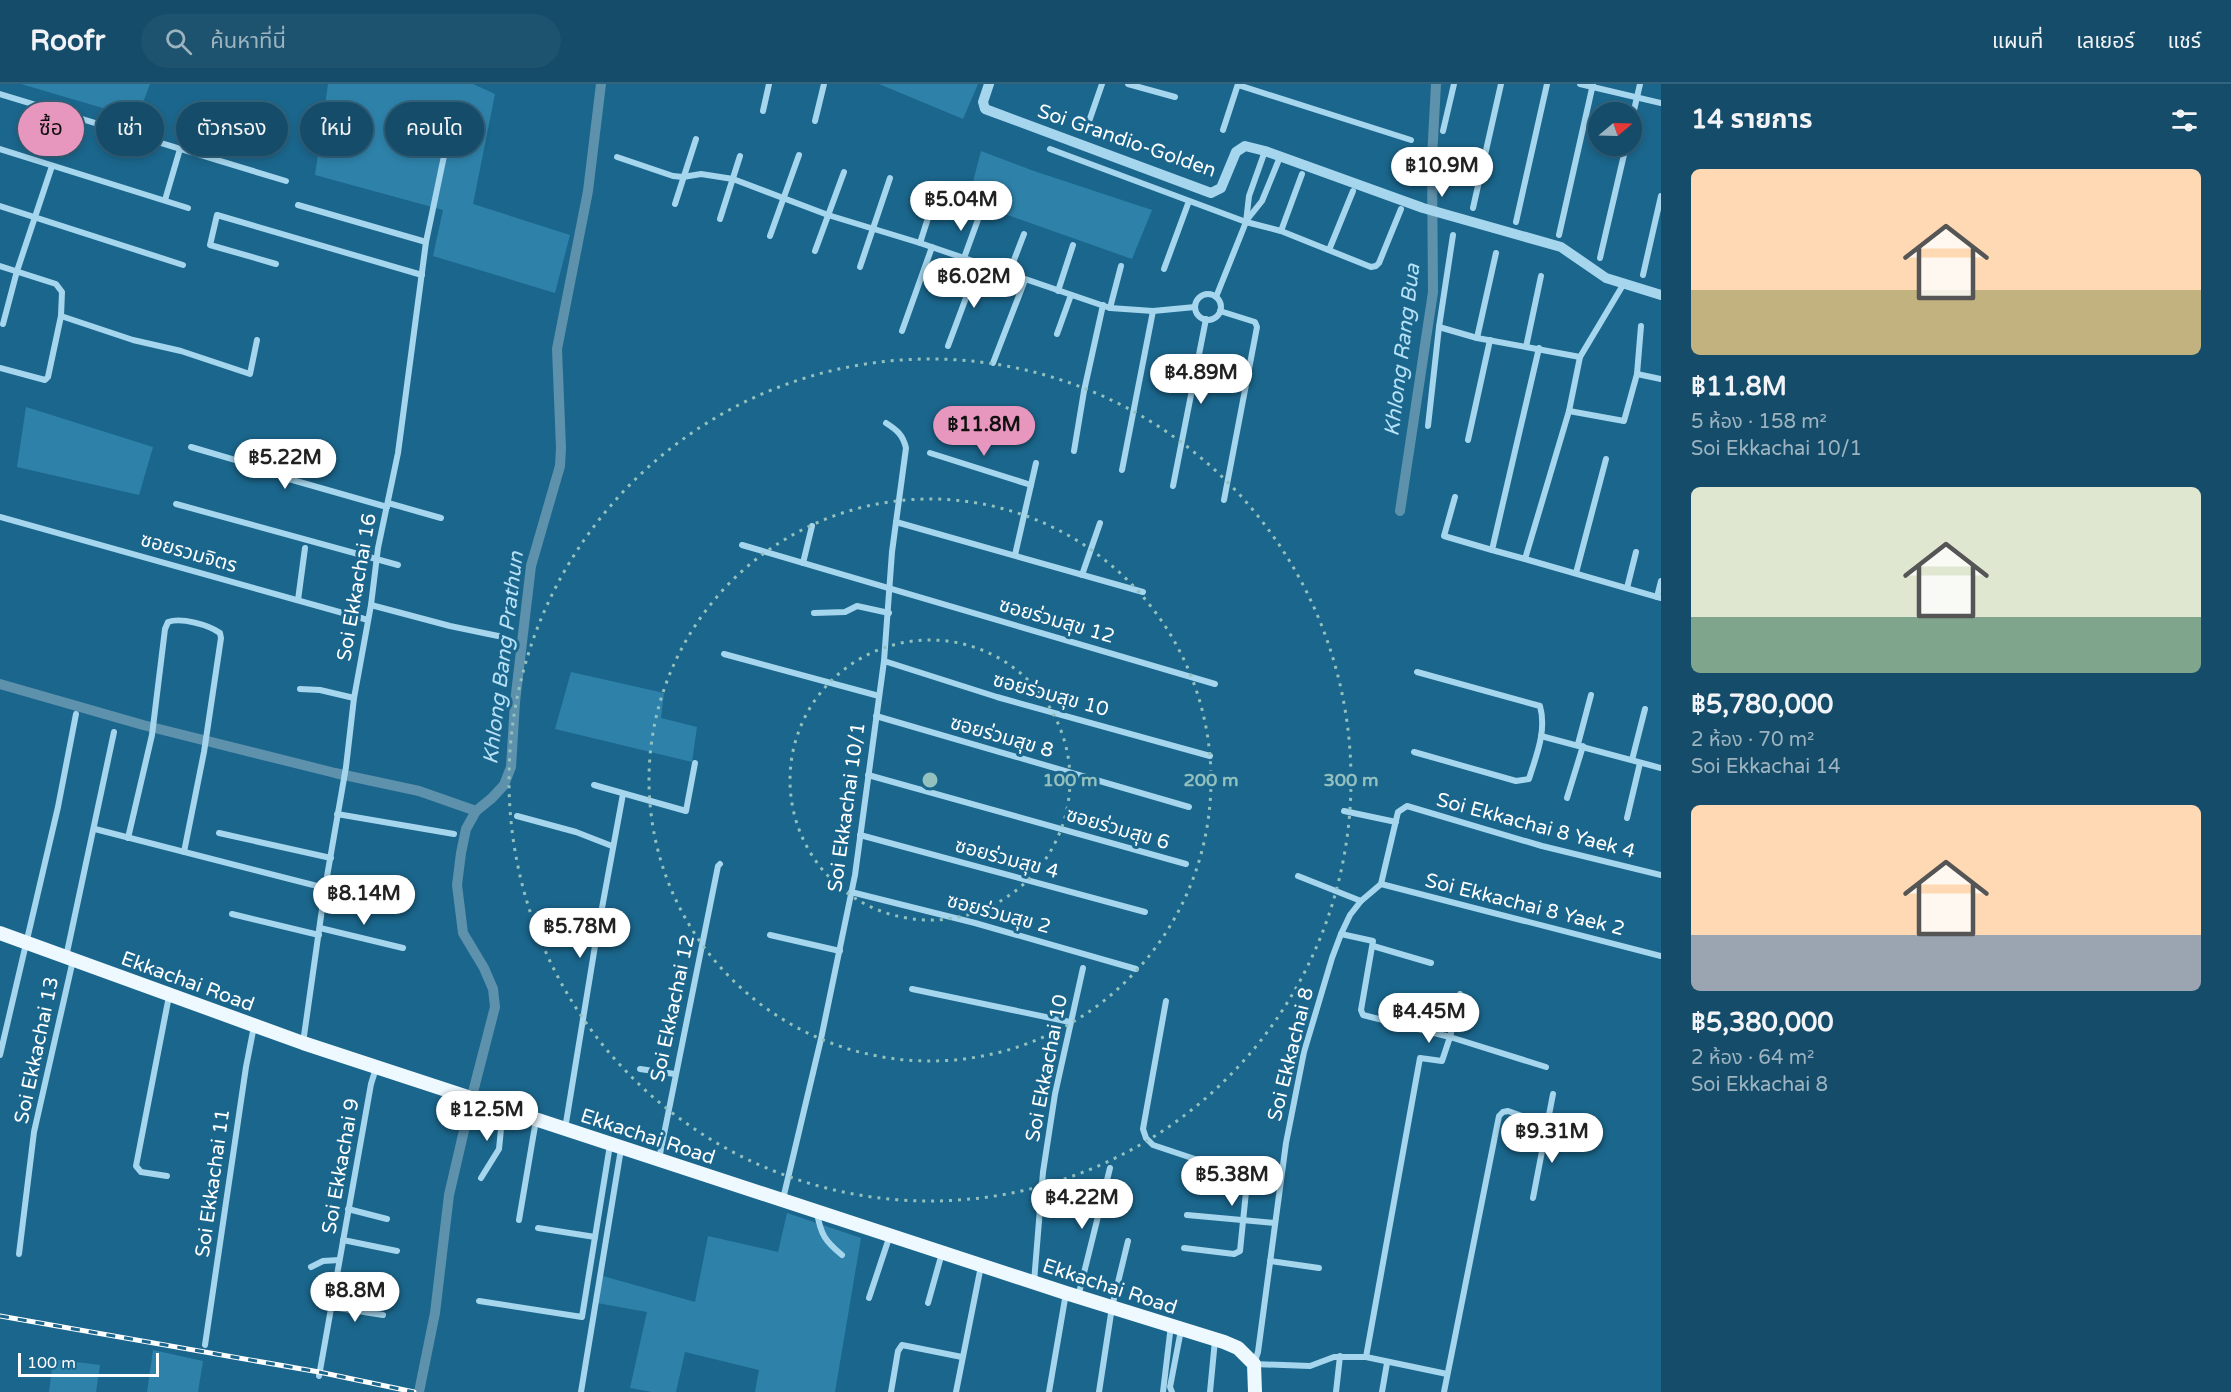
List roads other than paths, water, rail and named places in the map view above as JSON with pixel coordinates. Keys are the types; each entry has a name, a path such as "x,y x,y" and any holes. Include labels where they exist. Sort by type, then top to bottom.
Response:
{"main road":[{"name":"Ekkachai Road","path":"0,933 376,1068 1072,1295 1215,1339 1238,1348 1254,1364"},
{"path":"1254,1364 1255,1392"}],"street":[{"path":"763,111 769,84"},
{"path":"815,121 824,84"},
{"name":"Soi Grandio-Golden","path":"989,84 983,102 985,109 1211,193 1221,188 1238,149 1245,146 1265,151 1424,208 1561,247 1606,278 1661,295"},
{"path":"1086,130 1102,84"},
{"path":"1128,84 1175,97"},
{"path":"1223,130 1238,84 1411,140"},
{"path":"1443,131 1454,84"},
{"path":"1473,208 1501,84"},
{"path":"1516,222 1547,84"},
{"path":"1580,84 1661,103"},
{"path":"1636,102 1640,84"},
{"path":"1559,235 1593,86"},
{"path":"0,94 176,148"},
{"path":"675,204 696,140"},
{"path":"0,148 188,208"},
{"path":"1050,149 1246,222 1281,231 1371,267 1378,263 1401,208"},
{"path":"1216,297 1246,222 1249,196 1265,151"},
{"path":"770,236 799,155"},
{"path":"165,200 178,156"},
{"path":"203,156 286,181"},
{"name":"Soi Ekkachai 16","path":"303,1043 325,888 346,767 354,698 377,558 398,453 426,242 444,156"},
{"path":"720,219 740,156"},
{"path":"1600,258 1624,156"},
{"path":"617,157 673,176 701,174 732,179 828,215 920,243 1106,307 1153,311 1196,308"},
{"path":"1246,222 1262,201 1280,157"},
{"path":"1442,161 1482,170"},
{"path":"3,324 17,271 52,166"},
{"path":"815,251 844,172"},
{"path":"1281,231 1302,174"},
{"path":"860,267 890,178"},
{"path":"1329,250 1353,191"},
{"path":"920,243 936,193"},
{"path":"1643,275 1661,196"},
{"path":"1164,268 1189,201"},
{"path":"298,205 426,242"},
{"path":"0,206 183,265"},
{"path":"964,258 980,214"},
{"path":"276,264 210,245 217,215 422,275"},
{"path":"1009,273 1024,234"},
{"path":"1428,426 1439,327 1453,235"},
{"path":"1059,291 1072,246"},
{"path":"902,331 932,247"},
{"path":"1477,338 1496,253"},
{"path":"948,346 979,263"},
{"path":"0,266 56,284 62,292 61,316 48,377 45,380 0,368"},
{"path":"1074,451 1084,392 1106,307 1121,266"},
{"path":"1526,347 1542,276"},
{"path":"993,363 1025,280"},
{"path":"1525,559 1569,411 1580,357 1623,285"},
{"path":"1211,294 1216,297 1221,306 1216,317 1206,319 1200,317 1196,308 1197,301 1203,295 1211,294"},
{"path":"1058,334 1071,295"},
{"path":"1122,470 1153,311"},
{"path":"1220,311 1255,322 1257,327 1224,500"},
{"path":"61,316 133,340 181,351 250,374 257,340"},
{"path":"1173,486 1206,319"},
{"path":"1569,411 1624,421 1637,374 1641,326"},
{"path":"1439,327 1477,338 1580,357"},
{"path":"1468,440 1490,340"},
{"path":"1492,550 1539,348"},
{"path":"1637,374 1661,379"},
{"name":"Soi Ekkachai 10/1","path":"783,1199 840,951 860,835 884,661 896,522 906,448 898,430 886,423"},
{"path":"190,447 269,470 289,479 441,518"},
{"path":"930,453 1031,485"},
{"path":"1576,573 1606,459"},
{"path":"1015,555 1036,463"},
{"path":"1455,497 1444,536 1659,597 1661,581"},
{"path":"176,504 398,565"},
{"name":"ซอยรวมจิตร","path":"0,517 368,620"},
{"path":"896,522 1143,591"},
{"path":"1082,575 1100,524"},
{"path":"803,563 812,526"},
{"name":"ซอยร่วมสุข 12","path":"742,545 1215,684"},
{"path":"298,600 305,548"},
{"path":"1627,588 1636,552"},
{"path":"371,605 503,637"},
{"path":"814,613 845,612 857,606 889,613"},
{"path":"128,838 152,735 165,629 168,622 175,619 215,629 220,633 221,638 204,752 184,852"},
{"path":"724,654 879,696"},
{"name":"ซอยร่วมสุข 10","path":"884,661 997,697 1105,725 1210,756"},
{"path":"1414,752 1516,781 1529,779 1541,736 1542,715 1540,706 1417,672"},
{"path":"300,689 320,690 354,698"},
{"path":"1567,798 1591,695"},
{"path":"1632,760 1645,709"},
{"path":"0,1055 28,943 76,714"},
{"name":"ซอยร่วมสุข 8","path":"876,716 1189,807"},
{"name":"Soi Ekkachai 13","path":"20,1254 34,1132 114,732"},
{"path":"1541,736 1661,768"},
{"path":"1627,818 1640,762"},
{"path":"594,785 686,812 695,763"},
{"name":"ซอยร่วมสุข 6","path":"867,775 1186,864"},
{"path":"565,1129 612,846 623,794"},
{"name":"Soi Ekkachai 8 Yaek 4","path":"1396,822 1398,812 1407,806 1542,846 1661,875"},
{"path":"1344,811 1396,822 1381,884"},
{"path":"337,814 454,834"},
{"path":"517,816 576,832 612,846"},
{"path":"95,829 325,888"},
{"path":"219,833 331,858"},
{"name":"ซอยร่วมสุข 4","path":"860,835 1145,912"},
{"name":"Soi Ekkachai 12","path":"658,1160 720,864"},
{"path":"1298,876 1361,901"},
{"name":"Soi Ekkachai 8","path":"1254,1364 1258,1352 1286,1143 1304,1052 1341,934 1350,915 1361,901 1381,884"},
{"name":"Soi Ekkachai 8 Yaek 2","path":"1381,884 1661,956"},
{"name":"ซอยร่วมสุข 2","path":"851,892 975,922 1136,969"},
{"path":"232,914 403,948"},
{"path":"770,934 840,951"},
{"path":"1341,934 1372,939 1373,946 1361,1013 1450,1037 1546,1067"},
{"path":"1373,946 1431,963"},
{"name":"Soi Ekkachai 10","path":"1034,1282 1043,1172 1055,1094 1083,968"},
{"path":"912,988 1070,1022"},
{"path":"1366,1357 1419,1060 1422,1057 1444,1060 1460,994"},
{"path":"167,1176 141,1172 136,1166 169,995"},
{"path":"1166,1001 1143,1129 1146,1138 1153,1145 1198,1160 1247,1170 1242,1247 1234,1254 1184,1248"},
{"name":"Soi Ekkachai 11","path":"205,1345 244,1078 254,1026"},
{"name":"Soi Ekkachai 9","path":"319,1376 348,1209 376,1068"},
{"path":"640,1069 675,1074"},
{"path":"1533,1198 1553,1094"},
{"path":"481,1178 499,1149 503,1109"},
{"path":"1444,1392 1499,1116 1508,1111 1580,1134"},
{"path":"519,1220 536,1120"},
{"path":"479,1300 582,1317 595,1237 616,1146"},
{"path":"581,1392 616,1146"},
{"path":"1050,1392 1072,1295 1110,1168"},
{"path":"348,1209 387,1219"},
{"path":"816,1210 820,1230 827,1242 842,1255"},
{"path":"1187,1215 1275,1223"},
{"path":"538,1228 595,1237"},
{"path":"869,1298 891,1235"},
{"path":"343,1240 397,1251"},
{"path":"1099,1392 1112,1307 1128,1241"},
{"path":"928,1303 942,1252"},
{"path":"311,1267 323,1261 339,1260"},
{"path":"1270,1261 1319,1268"},
{"path":"956,1392 981,1265"},
{"path":"332,1307 383,1315"},
{"path":"1163,1392 1176,1328"},
{"path":"1172,1392 1170,1387 1176,1328"},
{"path":"1210,1392 1215,1339"},
{"path":"891,1392 898,1351 902,1345 962,1358"},
{"path":"1336,1392 1340,1356"},
{"path":"1254,1364 1310,1366 1340,1356 1366,1357 1447,1374"},
{"path":"1382,1392 1388,1362"}],"waterway":[{"name":"Khlong Bang Prathun","path":"419,1392 435,1313 449,1195 495,1007 493,989 484,968 463,933 457,885 461,853 466,829 476,811 504,785 511,767 515,702 531,566 560,466 557,349 588,191 601,84"},
{"name":"Khlong Rang Bua","path":"1400,511 1433,292 1432,158 1436,84"},
{"path":"0,684 143,725 335,773 419,791 476,811"}],"railway":[{"path":"0,1316 319,1372 414,1392"}]}
